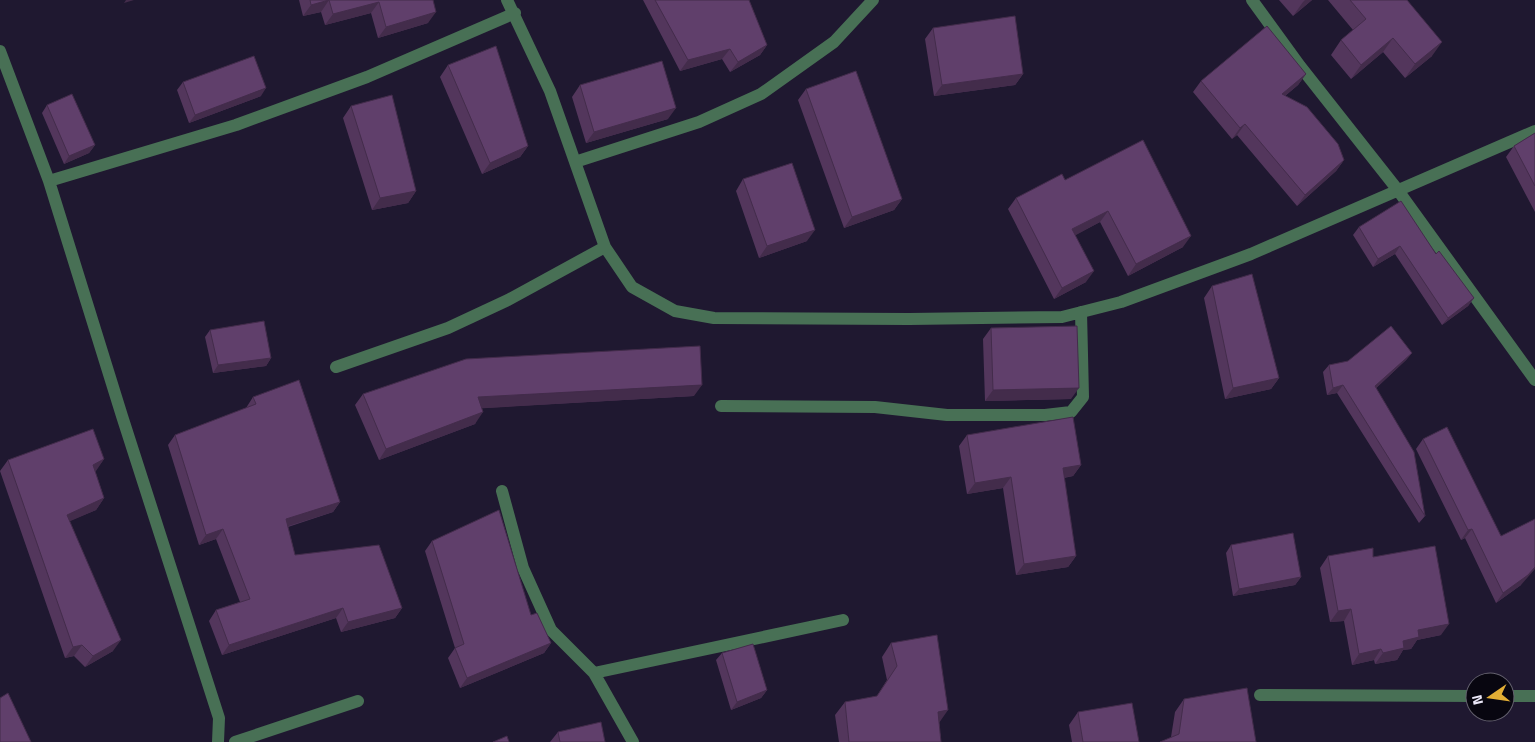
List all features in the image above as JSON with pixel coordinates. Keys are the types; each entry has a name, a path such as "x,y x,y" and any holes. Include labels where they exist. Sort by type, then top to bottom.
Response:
{"street":[{"path":"507,0 515,13 550,91 605,247 632,287 675,311 714,318 909,319 1062,317 1121,302 1251,254 1397,189 1535,131"},
{"path":"575,162 699,122 761,94 834,42 873,0"},
{"path":"1252,0 1300,66 1397,189 1535,380"},
{"path":"49,181 236,126 366,77 515,13"},
{"path":"0,52 49,181 219,718 218,742"},
{"path":"336,367 448,328 508,300 605,247"},
{"path":"721,406 874,407 947,415 1044,415 1070,412 1084,397 1080,312"},
{"path":"502,491 523,568 551,630 594,673 633,742"},
{"path":"594,673 843,620"},
{"path":"1260,695 1465,696"},
{"path":"1515,696 1535,696"},
{"path":"235,742 358,701"}],"building":[{"path":"310,0 329,0 311,5"},
{"path":"329,0 433,0 436,12 386,27 379,2 333,14"},
{"path":"655,0 749,0 767,45 738,62 730,49 688,60"},
{"path":"1350,0 1407,0 1442,42 1415,64 1393,38 1361,65 1341,40 1366,19"},
{"path":"1015,16 1023,74 942,85 933,28"},
{"path":"1267,26 1306,74 1282,94 1307,107 1338,144 1344,160 1305,195 1245,124 1240,128 1201,81"},
{"path":"496,46 528,146 490,163 448,65"},
{"path":"254,56 266,88 195,115 183,82"},
{"path":"662,61 676,108 594,132 580,85"},
{"path":"856,71 902,199 852,217 806,89"},
{"path":"72,94 95,145 69,156 47,105"},
{"path":"392,95 416,191 380,198 351,106"},
{"path":"1535,133 1535,186 1514,146"},
{"path":"1143,140 1191,236 1136,264 1108,211 1072,229 1094,271 1062,288 1016,198 1062,174 1065,180"},
{"path":"792,163 815,230 767,246 743,179"},
{"path":"1401,201 1436,254 1439,251 1474,298 1448,318 1400,246 1378,259 1359,227"},
{"path":"1252,274 1279,378 1233,388 1212,286"},
{"path":"264,321 271,358 218,365 210,330"},
{"path":"1077,326 1079,388 993,390 991,328"},
{"path":"1391,326 1412,353 1375,386 1414,452 1425,516 1343,385 1333,388 1329,365 1348,361"},
{"path":"700,346 702,385 478,397 483,412 386,449 363,394 466,359"},
{"path":"299,380 340,502 286,519 295,555 379,545 402,608 348,622 343,608 229,645 216,610 250,599 223,529 206,535 175,435 256,404 253,397"},
{"path":"1073,417 1081,465 1063,468 1076,556 1024,564 1011,477 975,483 967,435"},
{"path":"1447,427 1501,536 1535,519 1535,567 1528,575 1503,593 1472,529 1468,530 1423,439"},
{"path":"93,429 104,459 93,465 104,498 67,515 121,640 93,656 82,645 73,647 8,460"},
{"path":"499,510 531,615 537,613 551,643 467,678 455,648 464,644 432,541"},
{"path":"1293,533 1301,577 1239,589 1231,545"},
{"path":"1435,546 1449,624 1418,630 1419,637 1403,641 1404,648 1383,653 1381,649 1359,654 1351,609 1338,611 1328,556 1373,548 1373,557"},
{"path":"937,635 948,710 938,712 941,742 849,742 845,702 877,696 897,666 891,643"},
{"path":"753,644 767,690 737,702 722,653"},
{"path":"1247,688 1256,742 1160,742 1179,734 1184,699"},
{"path":"8,693 31,742 0,742 0,698"},
{"path":"1132,703 1139,742 1083,742 1078,712"},
{"path":"601,722 605,742 560,742 558,732"},
{"path":"507,736 509,742 493,742"}]}
